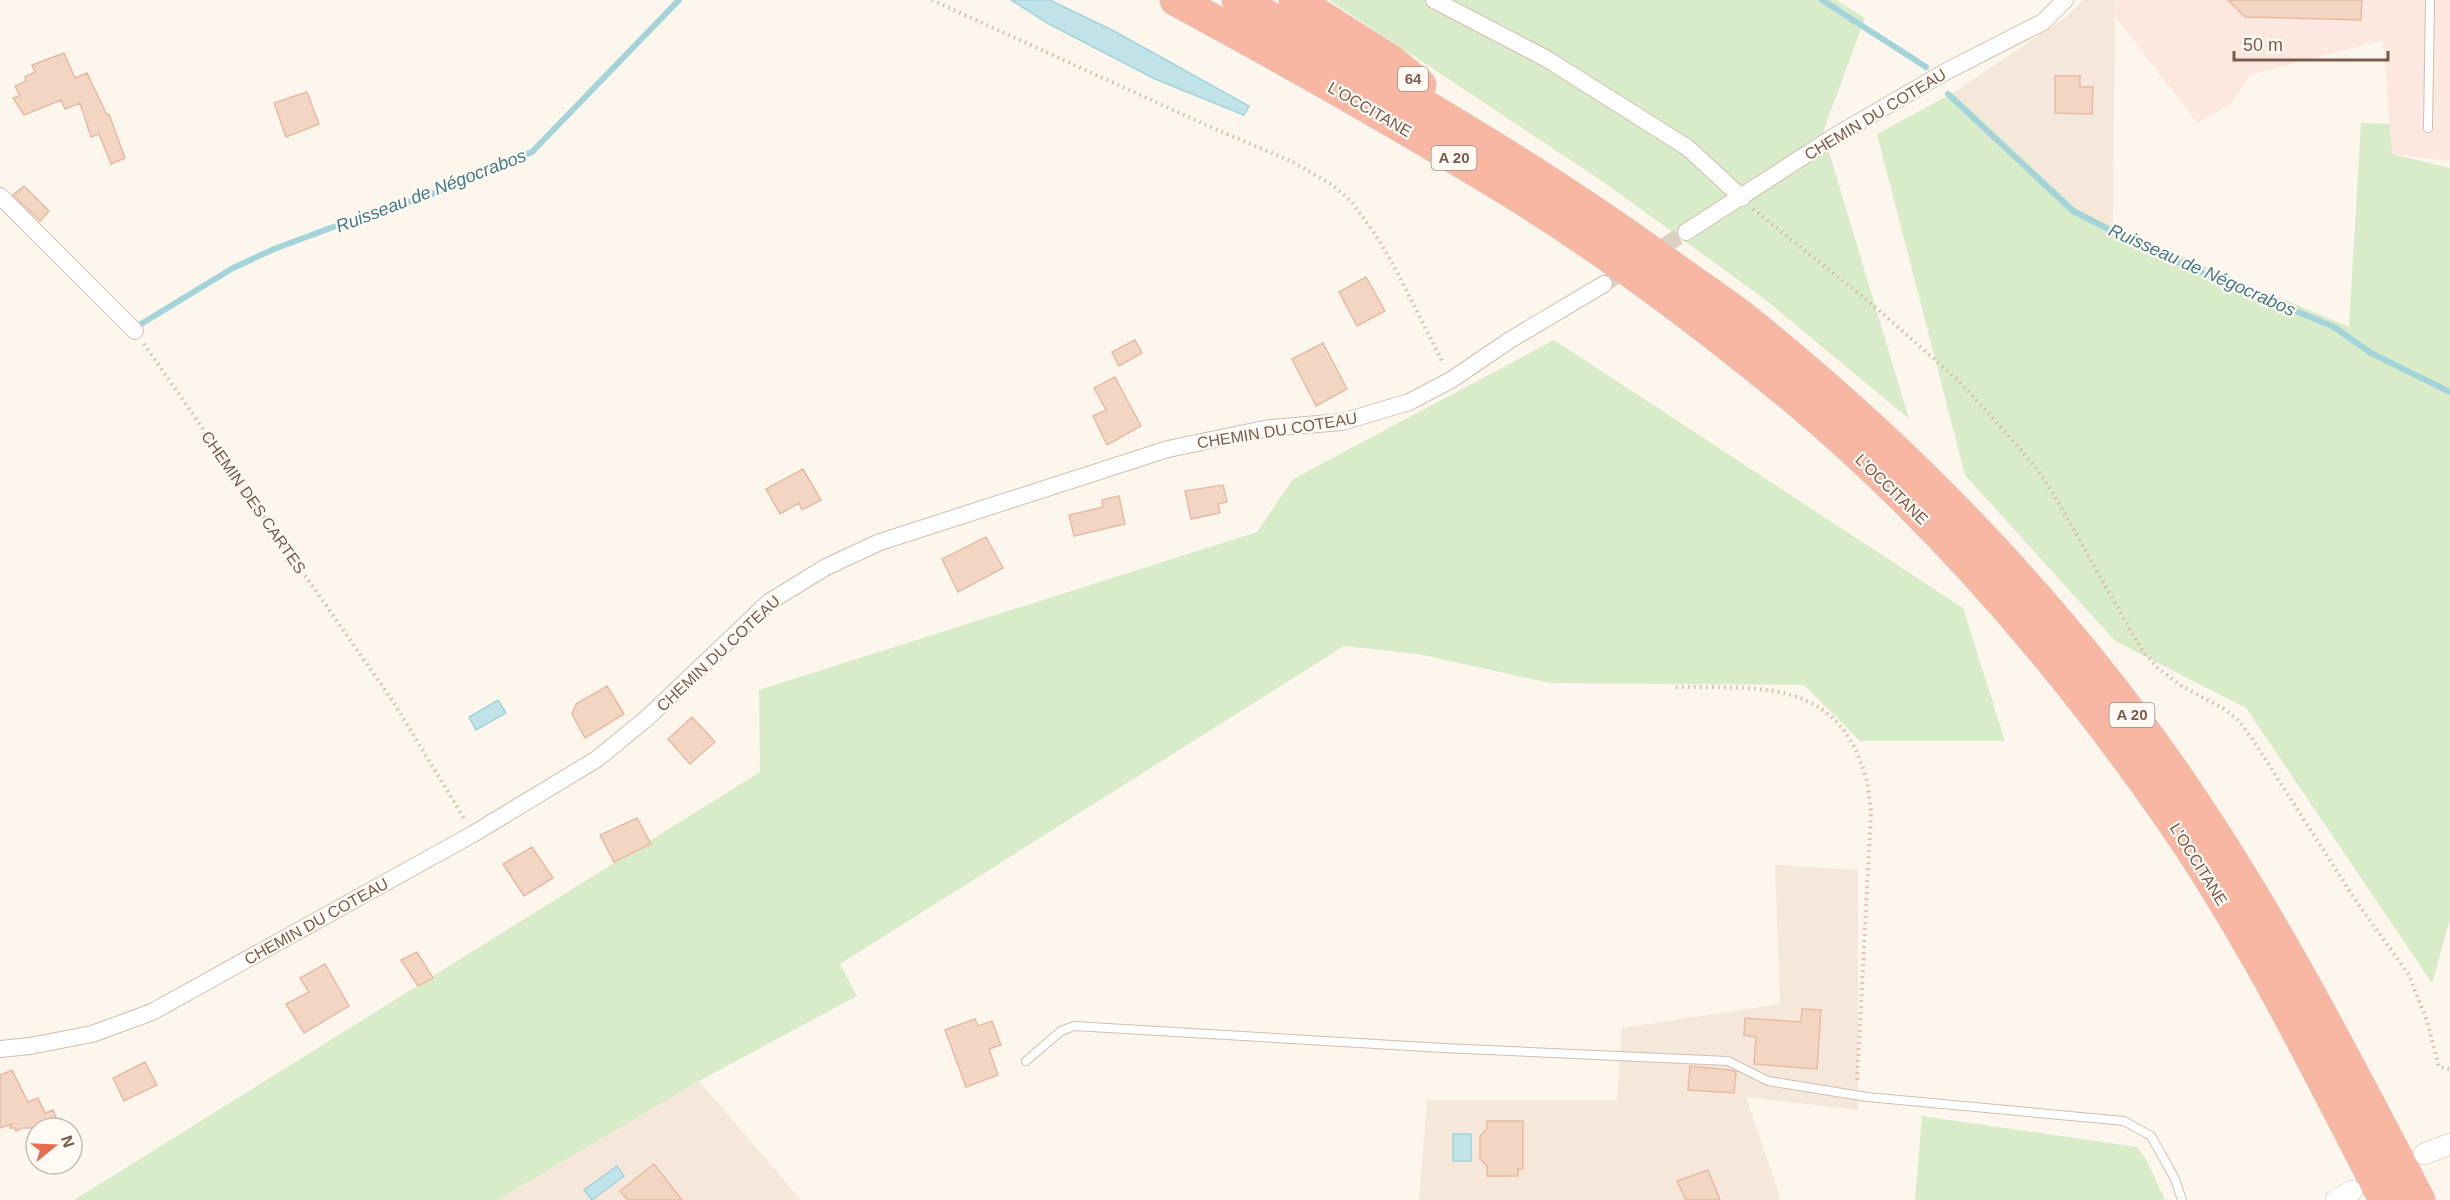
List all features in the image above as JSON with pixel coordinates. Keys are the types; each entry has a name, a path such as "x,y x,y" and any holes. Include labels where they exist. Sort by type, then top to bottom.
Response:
{"highway":[{"name":"L'OCCITANE","path":"1176,0 1296,65 1513,193 1617,263 1719,338 1796,399 1871,467 1932,527 1991,590 2055,665 2115,741 2173,822 2227,907 2283,1003 2385,1200"},
{"name":"L'OCCITANE","path":"1238,0 1312,40 1525,166 1625,233 1738,315 1818,380 1955,508 2021,579 2079,647 2140,725 2197,806 2251,890 2306,986 2419,1200"},
{"name":"64","path":"1295,0 1390,61 1525,166"}],"street":[{"path":"1434,0 1547,59 1688,148 1742,198"},
{"name":"CHEMIN DU COTEAU","path":"1686,232 1865,118 1945,72 2043,22 2066,0"},
{"path":"0,196 135,331"},
{"name":"CHEMIN DU COTEAU","path":"0,1049 30,1046 92,1034 152,1012 473,834 597,759 647,718 769,602 826,567 880,542 1168,449 1269,428 1342,422 1408,402 1451,380 1510,340 1604,285"},
{"path":"2424,1155 2450,1144"}],"lane":[{"path":"2428,128 2430,0"},
{"path":"1026,1061 1061,1031 1074,1026 1443,1048 1728,1061 1768,1081 1856,1095 2124,1121 2151,1136 2175,1179 2182,1200"}],"path":[{"path":"932,0 1196,121 1291,160 1331,184 1351,201 1375,234 1431,336 1451,380"},
{"path":"1742,198 1769,223 1874,306 1959,381 2036,468 2054,495 2141,649 2158,668 2180,685 2224,709 2237,719 2269,762 2356,901 2409,975 2427,1021 2439,1067 2450,1068"},
{"name":"CHEMIN DES CARTES","path":"135,331 394,703 473,834"},
{"path":"1676,687 1748,688 1790,693 1822,708 1836,719 1853,746 1866,775 1871,812 1856,1095"}],"shaded area":[{"path":"2083,0 2115,0 2113,227 2076,208 1953,93 2066,17"},
{"path":"2115,0 2450,0 2450,161 2392,154 2383,40 2250,75 2231,104 2197,123 2114,15"},
{"path":"1775,865 1858,870 1858,1110 1746,1097 1781,1200 1419,1200 1427,1100 1617,1100 1622,1028 1780,1004"},
{"path":"699,1081 801,1200 498,1200"}],"green space":[{"path":"1329,0 1837,0 1865,18 1823,132 1909,419 1767,301 1605,183"},
{"path":"1953,93 2076,208 2113,227 2349,327 2361,123 2390,124 2392,154 2450,168 2450,919 2432,983 2246,708 2115,641 1965,475 1877,134"},
{"path":"1554,340 1963,608 2005,741 1860,741 1804,685 1550,683 1418,654 1344,646 840,964 857,996 699,1081 498,1200 74,1200 760,772 759,690 1257,532 1293,479"},
{"path":"1922,1116 2137,1147 2147,1161 2165,1200 1915,1200"}],"water":[{"path":"1011,0 1050,0 1114,31 1249,106 1244,115 1155,79 1049,24"},
{"path":"498,700 506,713 476,730 469,717"},
{"path":"1453,1134 1471,1134 1471,1161 1453,1161"},
{"path":"617,1166 624,1176 592,1200 584,1190"}],"building":[{"path":"2228,0 2362,0 2361,20 2245,17"},
{"path":"64,53 75,78 87,73 107,115 109,114 125,158 111,164 99,134 91,137 80,103 65,109 61,100 24,115 13,98 20,96 15,86 26,81 25,77 35,72 32,65"},
{"path":"2055,76 2080,76 2080,87 2093,87 2092,114 2055,113"},
{"path":"307,92 319,124 286,137 274,103"},
{"path":"24,186 49,211 40,221 13,195"},
{"path":"1366,277 1385,311 1357,326 1339,292"},
{"path":"1135,340 1142,353 1119,366 1112,352"},
{"path":"1323,343 1347,389 1316,406 1292,359"},
{"path":"1115,377 1141,426 1107,445 1093,416 1106,410 1094,388"},
{"path":"803,469 821,500 802,510 799,503 780,514 766,489"},
{"path":"1223,485 1227,502 1218,504 1220,513 1191,519 1185,491"},
{"path":"1119,496 1125,524 1074,536 1069,515 1103,507 1102,500"},
{"path":"986,537 1003,568 958,592 942,559"},
{"path":"607,686 624,714 585,738 572,714 576,704"},
{"path":"692,717 715,742 690,764 668,739"},
{"path":"637,818 651,844 614,862 600,835"},
{"path":"532,847 553,878 524,896 503,864"},
{"path":"417,952 433,978 418,986 401,960"},
{"path":"325,964 349,1006 304,1033 286,1004 309,992 300,978"},
{"path":"1802,1009 1821,1010 1817,1069 1754,1064 1756,1037 1744,1035 1745,1018 1801,1022"},
{"path":"975,1019 978,1026 992,1021 1001,1045 989,1049 998,1075 966,1087 945,1030"},
{"path":"145,1062 157,1085 124,1101 113,1078"},
{"path":"1690,1066 1736,1072 1734,1093 1688,1090"},
{"path":"12,1070 28,1102 38,1098 45,1113 53,1110 55,1116 24,1116 24,1128 16,1131 10,1128 12,1124 0,1128 0,1075"},
{"path":"1487,1121 1523,1121 1523,1169 1518,1169 1518,1176 1487,1176 1487,1166 1480,1159 1480,1136 1487,1129"},
{"path":"654,1164 682,1200 628,1200 620,1191"},
{"path":"1708,1170 1720,1200 1686,1200 1677,1181"}],"waterway":[{"name":"Ruisseau de Négocrabos","path":"141,324 233,268 274,249 371,213 425,197 532,152 679,0"},
{"name":"Ruisseau de Négocrabos","path":"1822,0 1926,67"},
{"name":"Ruisseau de Négocrabos","path":"1948,94 2073,211 2153,252 2334,327 2371,353 2450,392"}],"tunnel":[{"path":"1604,284 1686,232"}]}
